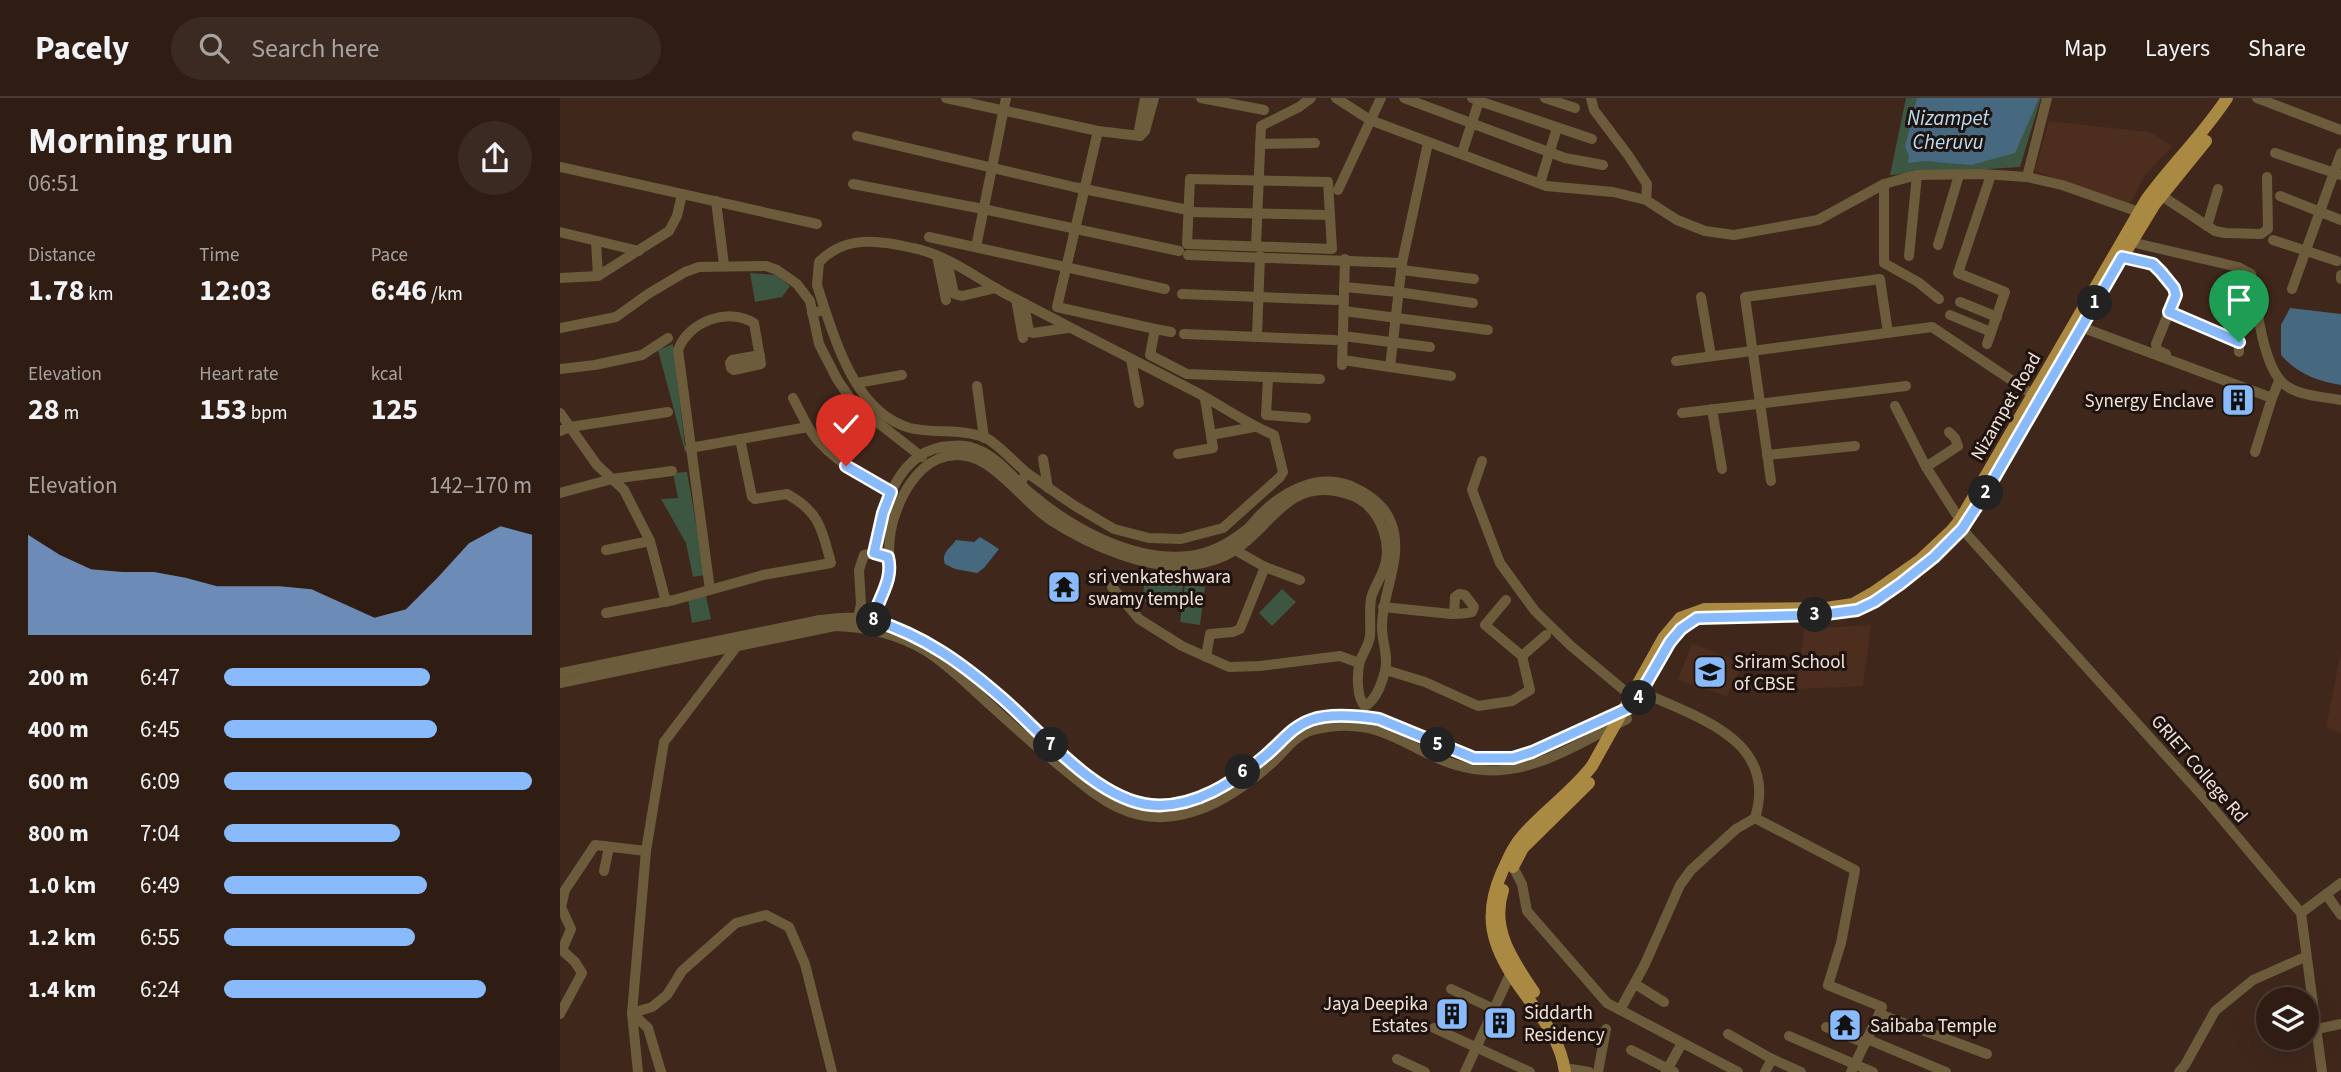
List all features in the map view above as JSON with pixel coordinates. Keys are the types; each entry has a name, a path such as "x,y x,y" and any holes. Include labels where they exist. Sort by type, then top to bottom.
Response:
{"main road":[{"name":"Nizampet Road","path":"1569,1071 1565,1045 1556,1027 1516,965 1501,936 1501,897 1523,848 1599,770 1672,625 1688,614 1705,609 1826,608 1853,604 1920,560 1961,524 2174,173 2227,98"},
{"name":"Nizampet Road","path":"2038,397 2139,212 2237,98"},
{"name":"Nizampet Road","path":"1569,1071 1550,1027 1496,946 1491,917 1492,900 1516,844 1534,823 1578,783 1630,707"}],"street":[{"path":"946,98 1098,131 1140,136"},
{"path":"976,247 1006,98"},
{"path":"1140,136 1145,98"},
{"path":"1140,136 1145,131 1154,98"},
{"path":"1201,98 1264,110"},
{"path":"1257,336 1257,214 1261,126 1311,98"},
{"path":"1336,98 1370,120 1539,183 1581,190 1613,191 1646,200 1677,220 1695,227 1734,235 1818,220 1884,184 1917,175 2027,177 2062,185 2139,212"},
{"path":"1338,190 1381,98"},
{"path":"1405,98 1550,152 1603,165"},
{"path":"1545,98 1575,108"},
{"path":"1591,98 1594,110 1647,184 1646,200"},
{"path":"2027,177 2047,98"},
{"path":"2256,98 2341,130"},
{"path":"1462,153 1477,99 1592,139"},
{"path":"1539,183 1558,128"},
{"path":"1098,131 1057,307 1171,332"},
{"path":"857,136 1186,210 1330,215"},
{"path":"1261,144 1315,143"},
{"path":"1390,367 1402,266 1428,143"},
{"path":"2274,153 2337,174"},
{"path":"2292,289 2320,211 2337,174 2341,153"},
{"path":"560,167 817,224"},
{"path":"1909,256 1917,175"},
{"path":"1938,245 1959,175"},
{"path":"1987,344 2005,295 2004,291 1958,273 1991,175"},
{"path":"2162,195 2207,226 2225,233 2264,233 2267,229 2267,177"},
{"path":"853,184 983,209 1183,253 1258,251 1332,249 1328,182 1190,178 1186,210 1187,244 1258,251 1402,266 1474,279"},
{"path":"1884,184 1884,263 1918,282 1940,299"},
{"path":"2207,226 2218,189"},
{"path":"560,278 598,276 669,231 677,216 681,194"},
{"path":"2280,196 2341,220"},
{"path":"716,201 724,265"},
{"path":"560,232 639,251"},
{"path":"929,237 1165,289"},
{"path":"596,240 598,276"},
{"path":"2273,240 2337,261"},
{"path":"870,242 916,248 942,258 996,288 1276,437 1283,472 1280,477 1223,528 1181,539 1149,538 1114,529 1038,481 984,438 963,433 911,428 892,420 866,398 841,357 817,285 819,262 831,250 854,243 870,242"},
{"path":"2131,242 2238,267 2251,275 2270,364 2279,381 2295,391 2341,400"},
{"path":"2122,257 2153,264 2174,288 2176,295 2156,344 2157,351 2226,375"},
{"path":"942,258 954,295 962,296 996,288"},
{"path":"942,258 946,300"},
{"path":"1345,260 1344,311 1339,338 1342,362 1451,376"},
{"path":"560,328 616,317 685,272 699,267 766,266 777,270 797,284 810,301 820,344 853,404 929,464"},
{"path":"1771,481 1745,297 1880,279 1888,333"},
{"path":"1344,287 1473,303"},
{"path":"1182,294 1336,300"},
{"path":"1701,296 1711,356"},
{"path":"810,301 822,299"},
{"path":"1020,301 1030,332 1068,328"},
{"path":"1020,301 1023,338"},
{"path":"1960,302 1997,317"},
{"path":"812,313 825,310"},
{"path":"1344,311 1488,330"},
{"path":"2169,312 2239,342 2239,352"},
{"path":"1950,315 1991,332"},
{"path":"710,590 678,350 682,340 702,321 739,317 754,323 760,355"},
{"path":"1676,361 1932,327 2038,397"},
{"path":"2081,327 2272,398"},
{"path":"1156,329 1150,355 1187,374 1320,379"},
{"path":"1184,334 1339,338 1392,341 1430,347"},
{"path":"560,369 642,355 668,338"},
{"path":"1131,359 1139,403"},
{"path":"857,383 902,375"},
{"path":"1268,378 1266,415 1306,418"},
{"path":"2255,452 2279,381"},
{"path":"977,386 984,438"},
{"path":"1682,413 1906,386"},
{"path":"793,398 818,443 827,452 891,492"},
{"path":"1178,454 1213,448 1205,398"},
{"name":"GRIET College Rd","path":"1895,406 1926,467 1961,524 2207,801 2301,913"},
{"path":"1712,409 1722,469"},
{"path":"565,429 668,412"},
{"path":"560,413 565,429 624,490 650,541 666,602"},
{"path":"690,448 808,427"},
{"path":"1211,435 1254,427"},
{"path":"1926,467 1958,446 1949,432"},
{"path":"606,613 666,602 763,575 831,563 821,526 806,507 787,494 755,499 752,497 740,439"},
{"path":"874,553 883,513 897,480 919,454 930,449 964,445 979,449 1024,489"},
{"path":"1767,455 1855,446"},
{"path":"872,624 877,604 890,575 889,540 896,512 908,486 929,464 954,455 973,457 1078,527 1137,551 1156,555 1189,556 1227,550 1252,537 1291,499 1308,492 1329,490 1348,494 1364,503 1376,516 1384,533 1387,551 1385,565 1371,597 1370,639 1359,663 1359,698 1364,717 1387,732 1451,763 1478,770 1513,769 1550,758 1597,734 1630,707"},
{"path":"1043,459 1048,488"},
{"path":"1482,461 1472,490 1500,563 1535,611 1630,707 1714,726 1741,744 1755,764 1761,791 1755,818 1736,829 1685,877 1645,964 1620,1010"},
{"path":"560,493 612,479 672,471"},
{"path":"1024,489 1027,473"},
{"path":"1024,489 1038,481"},
{"path":"1227,550 1232,540 1262,513 1294,489 1311,483 1331,482 1350,486 1372,497 1383,508 1392,523 1395,536 1392,575 1383,607 1382,639 1387,659 1375,698 1364,717"},
{"path":"1251,502 1262,513"},
{"path":"1240,512 1252,523"},
{"path":"606,550 650,541"},
{"path":"1227,550 1300,580"},
{"path":"857,622 861,604 861,561 864,555 874,553 888,557"},
{"path":"1206,657 1210,634 1240,629 1265,567"},
{"path":"1112,587 1139,619 1182,646 1228,667 1260,666 1340,656 1359,663"},
{"path":"1385,670 1425,682 1478,706 1513,702 1530,690 1522,656 1485,625 1506,600"},
{"path":"861,604 877,604"},
{"path":"1383,607 1454,614"},
{"path":"560,673 795,624 836,618 895,626 931,643 981,680 1048,742 1107,790 1137,803 1168,805 1197,800 1222,786 1265,757 1287,735 1307,722 1327,718 1379,719 1474,758 1513,758 1630,707"},
{"path":"560,683 857,622"},
{"path":"1522,656 1546,635"},
{"path":"1370,639 1382,639"},
{"path":"638,1072 632,1013 646,851 664,742 737,646"},
{"path":"1597,722 1597,734"},
{"path":"1755,818 1855,870 1841,943 1828,985 1882,1007 1853,1068"},
{"path":"560,1014 582,973 562,950 571,929 561,907 565,890 595,845 646,851"},
{"path":"604,871 608,847"},
{"path":"1513,867 1522,884 1527,911 1607,1003 1738,1072"},
{"path":"2310,987 2301,913 2341,883"},
{"path":"2326,894 2341,915"},
{"path":"632,1013 652,1007 667,995 682,971 736,923 766,915 789,927 806,964 832,1072"},
{"path":"2179,1072 2215,1011 2253,979 2305,957"},
{"path":"1465,1072 1511,972"},
{"path":"1635,984 1664,1002"},
{"path":"1451,989 1494,1009"},
{"path":"632,1013 648,1028 661,1072"},
{"path":"1879,1014 1987,1054"},
{"path":"2319,1029 2341,1024"},
{"path":"1826,1027 1946,1072"},
{"path":"1434,1028 1530,1072"},
{"path":"1598,1072 1606,1029"},
{"path":"1728,1034 1801,1072"},
{"path":"1789,1036 1853,1068 1873,1072"},
{"path":"1631,1050 1669,1071 1682,1043"},
{"path":"2319,1046 2322,1072"},
{"path":"1397,1059 1425,1072"},
{"path":"1765,1072 1772,1059"},
{"path":"1569,1071 1589,1072"}],"shaded area":[{"path":"2049,121 2149,132 2173,146 2145,175 2130,204 2035,171"},
{"path":"1805,624 1818,628 1871,625 1863,686 1796,689"},
{"name":"Sriram School of CBSE","path":"1692,643 1743,664 1727,696 1678,680"},
{"path":"2341,651 2341,734 2326,727"}],"green space":[{"name":"Nizampet Cheruvu","path":"1906,98 2041,98 2020,167 1890,175"},
{"path":"750,273 776,275 790,286 782,297 755,302"},
{"path":"673,344 686,455 658,350"},
{"path":"687,472 705,575 693,577 686,543 661,499 678,498 673,473"},
{"path":"1145,580 1183,585 1180,607 1142,601"},
{"path":"1185,584 1205,587 1200,625 1180,622"},
{"path":"1282,589 1296,602 1272,626 1259,613"},
{"path":"706,596 711,619 692,623 688,599"}],"water":[{"name":"Nizampet Cheruvu","path":"1917,98 2039,98 2015,153 1971,165 1925,161 1908,163 1909,156 1905,147"},
{"path":"2290,308 2341,314 2341,385 2308,376 2281,355 2281,325"},
{"path":"980,537 999,549 984,568 977,573 955,569 945,564 945,553 956,540 974,542"}],"place":[{"name":"Synergy Enclave","path":"2238,400"},
{"name":"sri venkateshwara swamy temple","path":"1064,587"},
{"name":"Sriram School of CBSE","path":"1710,672"},
{"name":"Jaya Deepika Estates","path":"1452,1014"},
{"name":"Siddarth Residency","path":"1500,1023"},
{"name":"Saibaba Temple","path":"1845,1025"}],"route":[{"path":"846,466 891,492 878,529 874,553 888,557 890,575 873,620 895,626 931,643 981,680 1048,742 1107,790 1137,803 1168,805 1197,800 1222,786 1265,757 1296,727 1315,719 1379,719 1474,758 1513,758 1633,706 1670,642 1681,629 1697,618 1818,615 1857,610 1874,602 1934,557 1962,529 2041,400 2122,257 2153,264 2161,272 2174,288 2176,295 2169,312 2239,342"}]}
